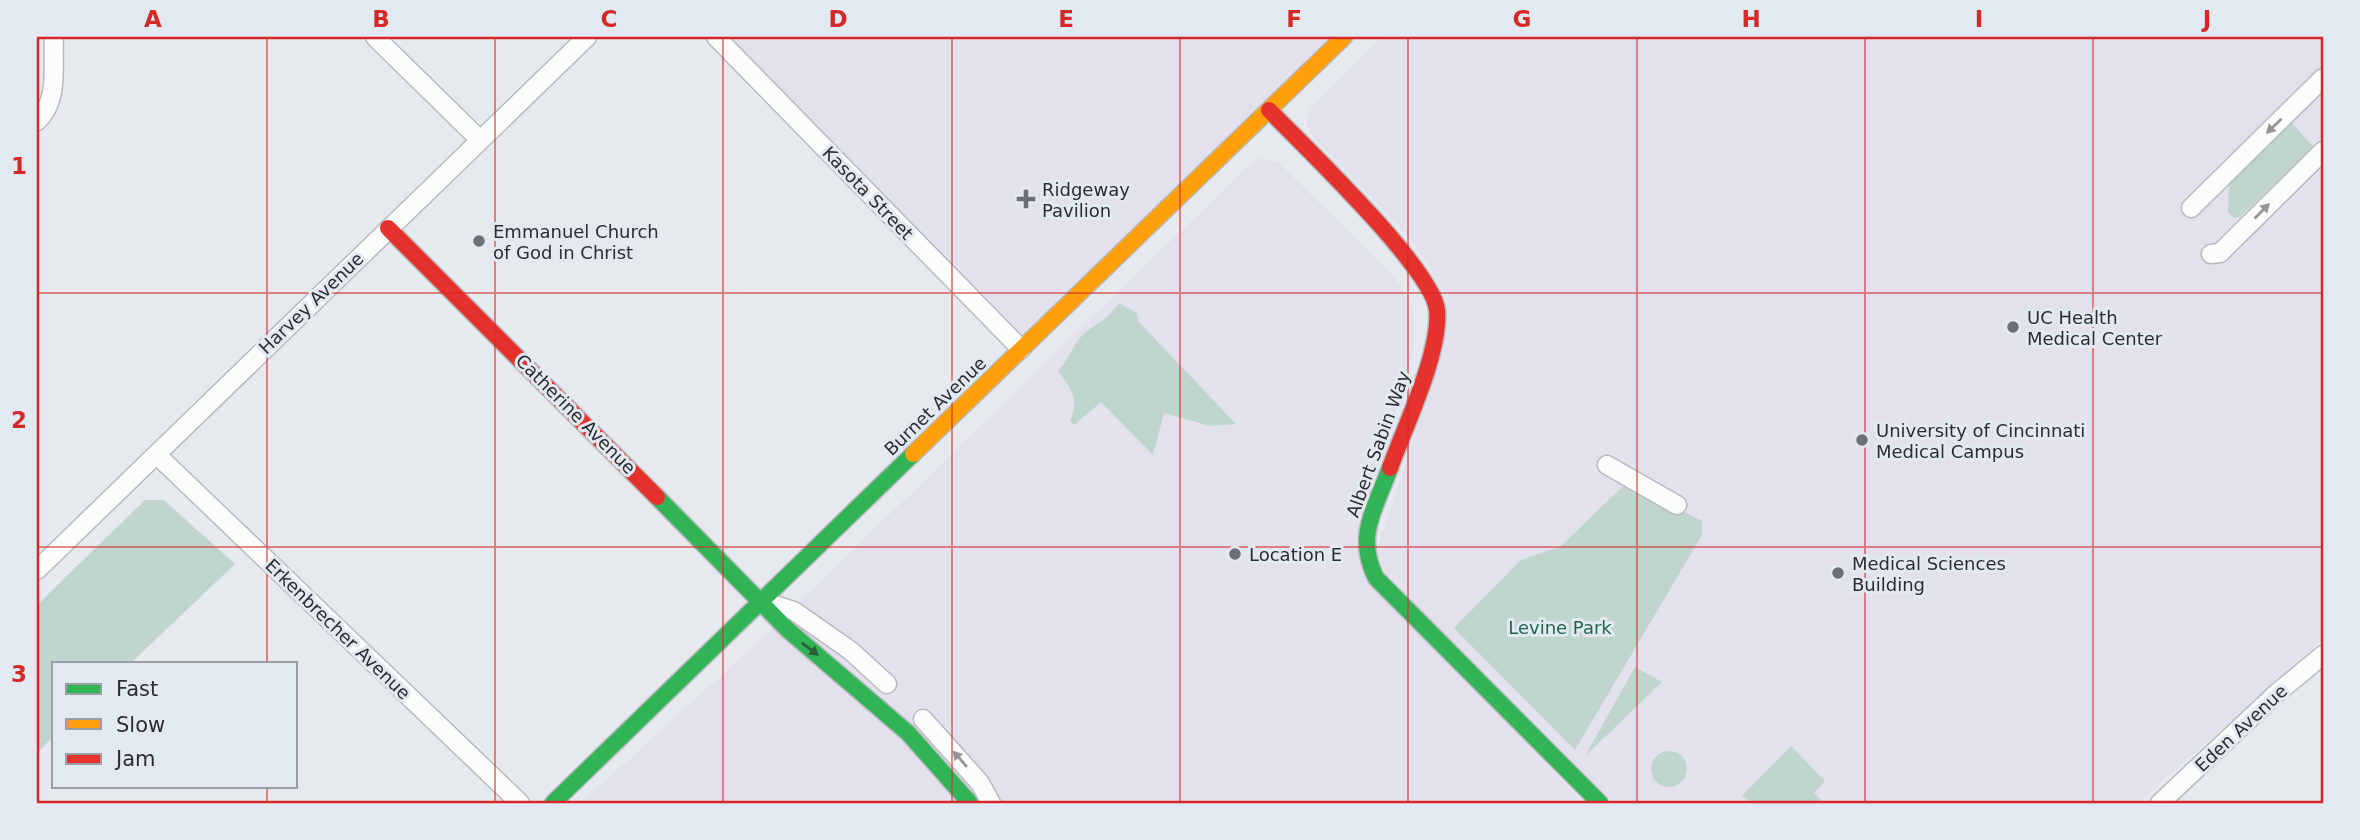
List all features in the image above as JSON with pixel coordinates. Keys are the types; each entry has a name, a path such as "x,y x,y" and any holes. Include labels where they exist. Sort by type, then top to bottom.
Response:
{"street":[{"path":"37,121 49,101 54,83 54,37"},
{"path":"375,37 480,140"},
{"name":"Harvey Avenue","path":"37,570 587,37"},
{"name":"Kasota Street","path":"716,37 1021,349"},
{"name":"Burnet Avenue","path":"552,803 1345,37"},
{"path":"2190,208 2323,78"},
{"name":"Albert Sabin Way","path":"1269,110 1389,236 1423,278 1437,307 1436,341 1366,534 1364,547 1367,561 1376,578 1600,803"},
{"path":"2211,254 2220,253 2323,151"},
{"name":"Catherine Avenue","path":"388,228 762,601 779,626 836,668 868,697 908,735 970,803"},
{"name":"Erkenbrecher Avenue","path":"156,454 520,803"},
{"path":"1607,465 1677,505"},
{"name":"Catherine Avenue","path":"762,601 794,611 850,651 887,684"},
{"name":"Eden Avenue","path":"2160,803 2277,693 2323,655"},
{"path":"923,719 980,783 991,803"}],"shaded area":[{"name":"Ridgeway Pavilion","path":"716,37 1344,37 1021,349"},
{"name":"University of Cincinnati Medical Campus","path":"1382,37 2323,37 2323,639 2138,803 1614,803 1404,592 1387,574 1379,560 1378,548 1433,378 1447,301 1428,264 1399,226 1316,140 1309,131 1306,120 1312,106"},
{"path":"1262,158 1279,163 1394,277 1413,309 1415,337 1411,363 1355,543 1582,803 581,803 757,643 1250,164"}],"green space":[{"path":"2289,120 2314,147 2240,217 2234,218 2228,212 2229,181"},
{"path":"1119,303 1137,313 1138,321 1236,424 1210,426 1164,413 1153,455 1101,402 1074,425 1070,421 1074,406 1073,394 1058,371 1081,337 1106,318"},
{"name":"Levine Park","path":"1635,486 1702,521 1702,535 1575,750 1454,628 1521,560 1561,546 1622,487"},
{"path":"145,500 164,500 235,564 132,662 52,662 52,738 37,753 37,605"},
{"path":"1635,667 1662,682 1585,756"},
{"path":"1791,746 1825,781 1814,793 1824,803 1754,803 1742,796"},
{"path":"1669,751 1682,756 1687,769 1682,782 1669,787 1656,782 1651,769 1656,756"}],"traffic: fast":[{"path":"553,803 913,454"},
{"path":"1390,468 1373,510 1367,536 1367,549 1376,578 1600,803"},
{"path":"657,497 788,630 908,733 970,803"}],"traffic: slow":[{"path":"913,454 1344,37"}],"traffic: jam":[{"path":"1269,110 1391,238 1430,291 1437,310 1437,327 1428,367 1390,468"},
{"path":"388,228 657,497"}],"place":[{"name":"Ridgeway Pavilion","path":"1026,199"},
{"name":"Emmanuel Church of God in Christ","path":"479,241"},
{"name":"UC Health Medical Center","path":"2013,327"},
{"name":"University of Cincinnati Medical Campus","path":"1862,440"},
{"name":"Location E","path":"1235,554"},
{"name":"Medical Sciences Building","path":"1838,573"}]}
